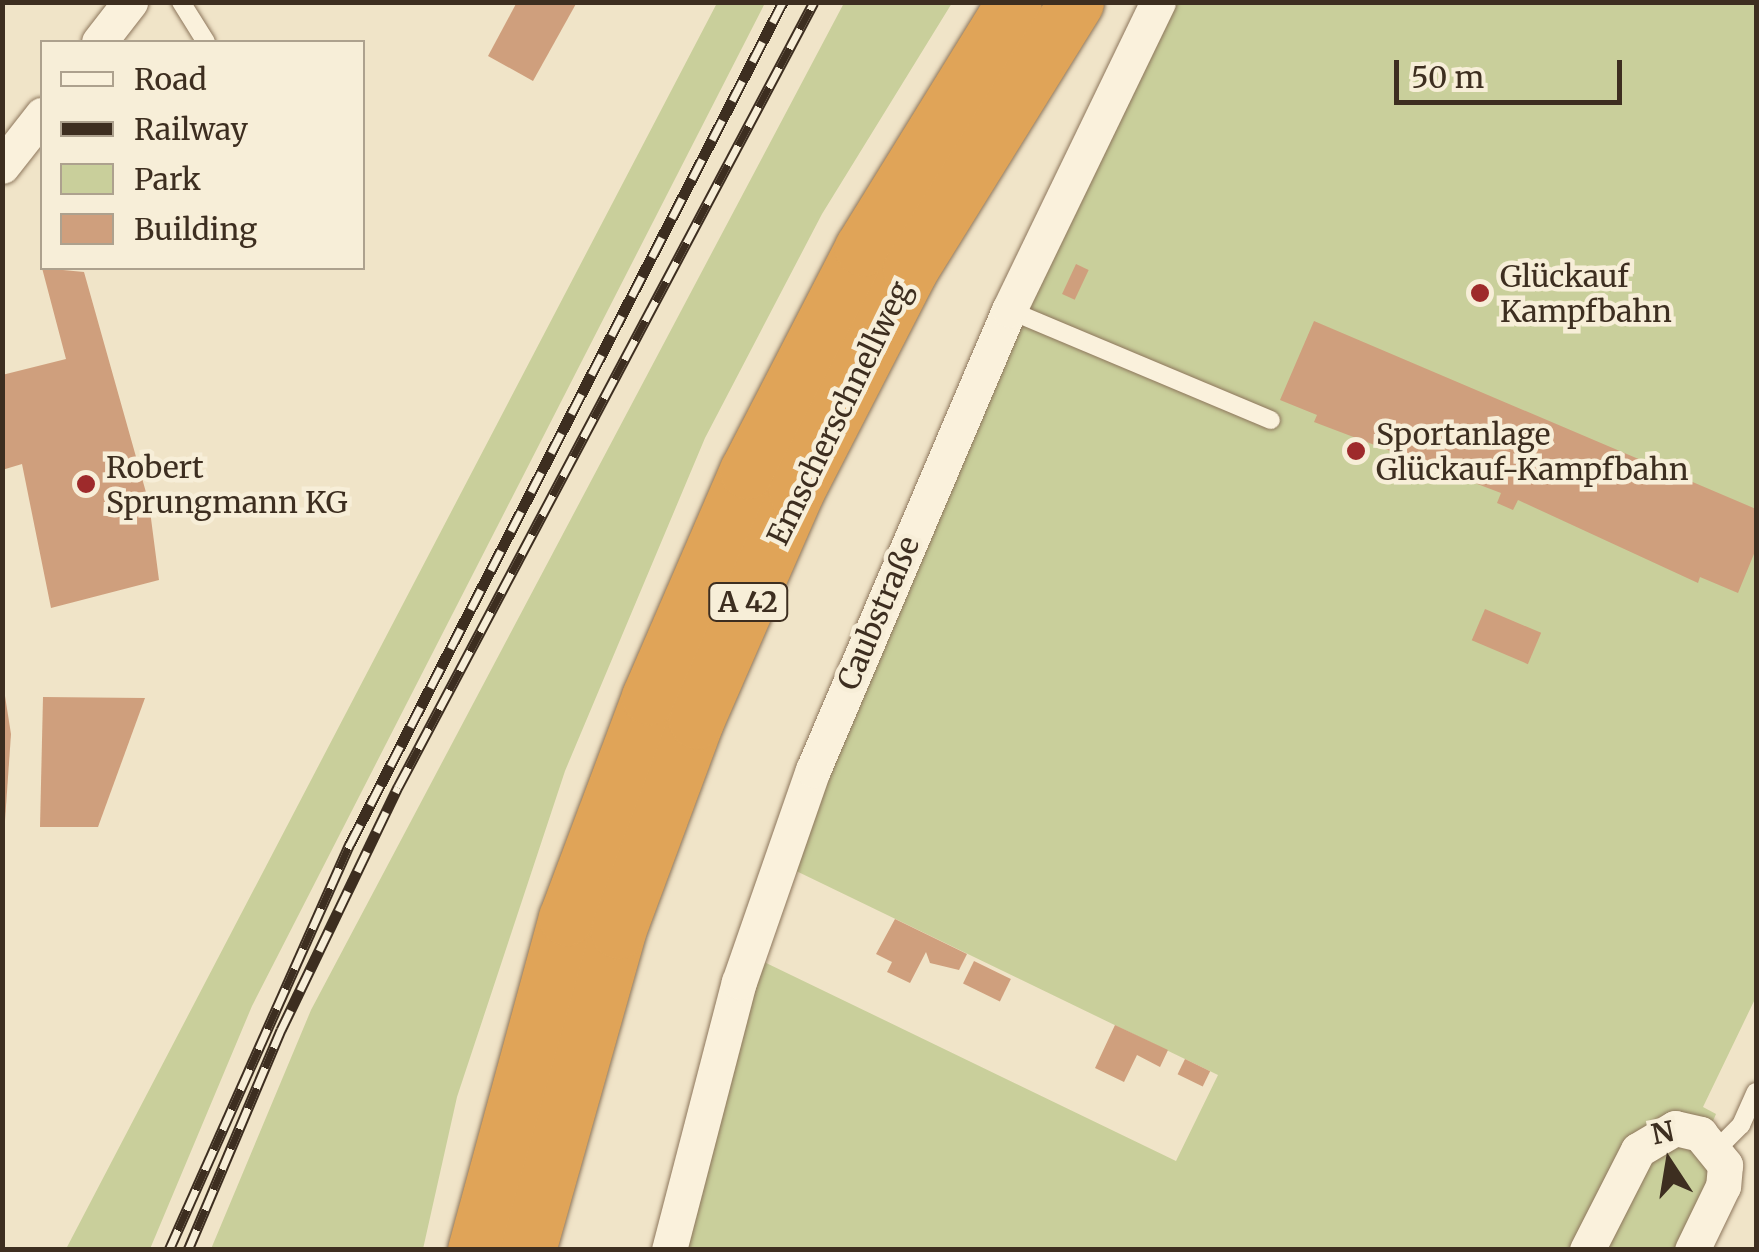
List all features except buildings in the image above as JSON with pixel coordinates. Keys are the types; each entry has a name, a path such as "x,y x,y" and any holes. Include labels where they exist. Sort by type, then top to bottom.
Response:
{"highway":[{"name":"Emscherschnellweg","path":"474,1250 566,918 656,680 747,471 862,248 1014,2"},
{"name":"Emscherschnellweg","path":"528,1250 618,931 696,721 788,509 910,270 1076,2"}],"street":[{"path":"101,40 130,2"},
{"name":"Caubstraße","path":"669,1250 739,982 807,788 1009,310 1158,2"},
{"path":"2,166 40,118"},
{"path":"1587,1250 1654,1136 1675,1128 1717,1149 1724,1186 1692,1250"}],"lane":[{"path":"181,2 205,40"},
{"path":"1009,310 1271,420"},
{"path":"1717,1149 1742,1125 1756,1092"}],"green space":[{"path":"717,3 765,3 252,1006 150,1249 66,1249"},
{"path":"844,3 952,3 822,214 705,438 565,771 457,1097 423,1249 211,1249 311,1010"},
{"name":"Sportanlage Glückauf-Kampfbahn","path":"1170,3 1756,3 1756,997 1703,1107 1716,1114 1706,1137 1716,1150 1691,1249 684,1250 760,960 1176,1161 1218,1075 790,868 891,597"}],"railway":[{"path":"169,1250 350,844 783,2"},
{"path":"188,1250 281,1030 398,787 814,2"}],"place":[{"name":"Glückauf Kampfbahn","path":"1480,293"},
{"name":"Sportanlage Glückauf-Kampfbahn","path":"1356,451"},
{"name":"Robert Sprungmann KG","path":"86,484"}]}
